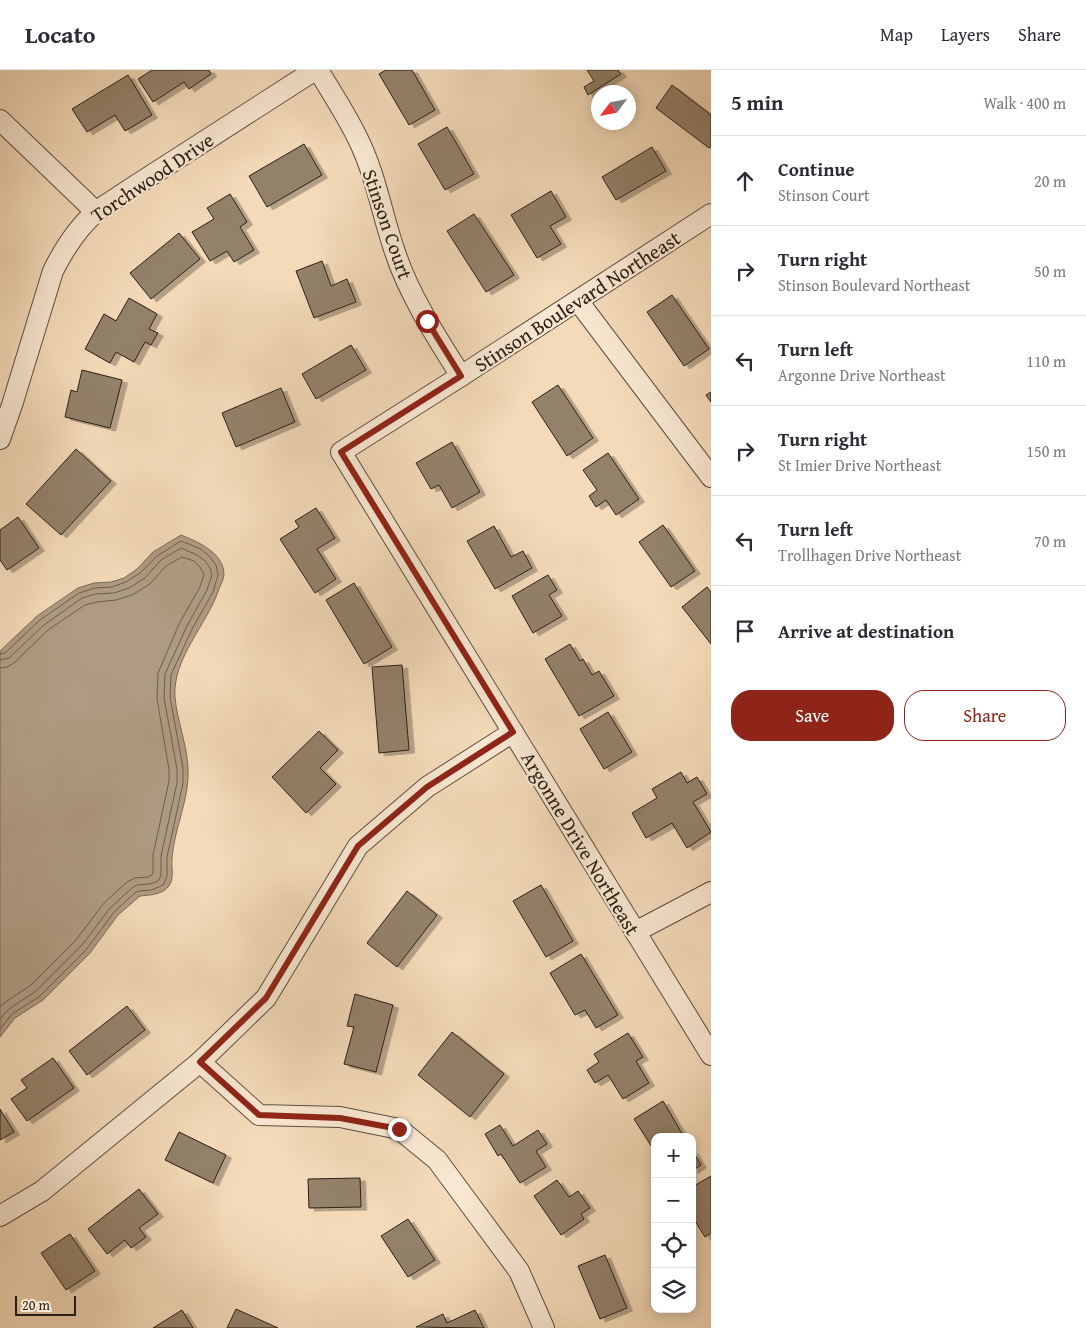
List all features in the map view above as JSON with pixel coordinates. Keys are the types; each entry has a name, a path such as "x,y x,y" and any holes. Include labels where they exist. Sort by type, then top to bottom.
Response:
{"street":[{"name":"Torchwood Drive","path":"0,438 53,271 78,230 96,212 316,70"},
{"name":"Stinson Court","path":"316,70 358,140 373,175 395,253 410,288 427,321 461,376"},
{"path":"0,120 96,212"},
{"name":"Stinson Boulevard Northeast","path":"341,452 711,214"},
{"path":"578,301 711,477"},
{"name":"Argonne Drive Northeast","path":"341,452 711,1056"},
{"path":"0,1216 42,1191 200,1062 266,998 358,846 427,787 513,732"},
{"path":"635,932 711,892"},
{"path":"200,1062 259,1115 340,1118 399,1129 437,1160 519,1271 544,1328"}],"water":[{"path":"181,535 202,545 214,554 223,566 224,574 214,602 185,655 176,683 176,706 186,750 188,779 187,791 173,847 170,884 162,892 140,896 118,915 90,953 43,1000 15,1018 0,1037 0,651 37,616 78,588 124,578 137,569 153,552"}],"building":[{"path":"152,70 209,70 211,74 189,89 184,82 153,102 138,79"},
{"path":"386,70 412,70 435,110 409,125 379,74"},
{"path":"587,70 618,70 621,74 604,85 591,85 591,93 588,95 584,87 594,81"},
{"path":"128,75 152,115 125,131 115,115 87,132 72,109"},
{"path":"672,85 711,115 711,145 709,148 656,108"},
{"path":"447,127 474,174 445,190 418,144"},
{"path":"304,144 322,175 267,207 249,176"},
{"path":"652,147 666,171 616,200 602,177"},
{"path":"551,191 566,217 550,226 561,244 537,258 511,215"},
{"path":"230,194 247,222 240,227 254,250 234,262 227,251 210,261 192,232 214,219 207,208"},
{"path":"474,214 514,275 486,292 447,231"},
{"path":"179,233 200,259 151,299 130,273"},
{"path":"322,261 331,286 347,279 356,302 314,318 296,271"},
{"path":"672,295 709,349 684,366 647,312"},
{"path":"129,298 157,314 149,329 158,333 151,345 145,342 134,362 116,352 110,363 85,349 104,314 116,321"},
{"path":"351,345 366,370 316,399 302,374"},
{"path":"82,370 122,380 110,428 65,417 71,390 77,392"},
{"path":"558,385 593,438 567,456 532,402"},
{"path":"281,388 295,422 236,447 222,413"},
{"path":"711,392 711,402 706,395"},
{"path":"452,442 480,492 452,508 439,485 431,489 416,463"},
{"path":"76,449 111,481 61,535 26,504"},
{"path":"608,453 639,499 616,515 606,500 596,507 589,496 597,490 583,470"},
{"path":"316,508 335,538 317,549 336,579 315,593 280,539 299,527 295,521"},
{"path":"18,517 39,548 7,570 0,560 0,530"},
{"path":"663,525 695,571 671,587 639,542"},
{"path":"494,526 511,557 523,551 532,568 495,589 467,541"},
{"path":"548,575 557,590 549,595 562,616 533,633 512,596"},
{"path":"354,583 392,647 364,664 326,600"},
{"path":"707,587 711,592 711,644 682,607"},
{"path":"570,644 580,661 583,659 592,675 599,671 614,696 579,716 545,659"},
{"path":"402,665 409,750 379,753 372,667"},
{"path":"608,712 632,752 604,769 580,729"},
{"path":"319,731 338,750 320,768 336,784 306,813 272,777"},
{"path":"681,772 687,783 697,777 707,794 693,802 711,832 687,848 672,823 646,838 632,813 657,798 652,789"},
{"path":"541,885 573,941 546,957 513,901"},
{"path":"407,891 437,915 397,967 367,943"},
{"path":"581,954 618,1015 596,1028 585,1010 575,1015 550,973"},
{"path":"355,994 393,1005 376,1072 344,1064 354,1027 347,1026"},
{"path":"127,1006 145,1030 87,1075 69,1051"},
{"path":"452,1032 504,1074 470,1117 418,1075"},
{"path":"628,1033 643,1057 636,1061 649,1083 623,1099 608,1075 595,1083 587,1070 599,1062 594,1054"},
{"path":"53,1058 74,1088 27,1121 11,1099 27,1088 21,1080"},
{"path":"663,1101 682,1133 651,1133 651,1146 634,1119"},
{"path":"0,1109 14,1132 0,1140"},
{"path":"500,1125 513,1146 538,1130 547,1144 536,1151 546,1167 520,1183 501,1154 498,1156 485,1134"},
{"path":"179,1132 226,1155 213,1183 165,1160"},
{"path":"696,1157 701,1165 696,1168"},
{"path":"711,1176 711,1233 705,1237 696,1222 696,1185"},
{"path":"360,1178 361,1207 309,1208 308,1179"},
{"path":"557,1180 569,1197 578,1191 590,1208 581,1214 584,1219 561,1235 534,1196"},
{"path":"139,1189 158,1214 139,1228 146,1237 131,1248 125,1240 107,1254 88,1229"},
{"path":"408,1219 435,1260 408,1277 381,1236"},
{"path":"70,1234 95,1271 66,1290 41,1253"},
{"path":"605,1255 627,1308 600,1319 578,1266"},
{"path":"236,1309 278,1328 227,1328"},
{"path":"182,1310 193,1328 153,1328"},
{"path":"475,1310 484,1328 416,1327 443,1314 447,1323"}],"route":[{"path":"399,1129 340,1118 259,1115 200,1062 266,998 358,846 427,787 513,732 341,452 461,376 427,321"}]}
